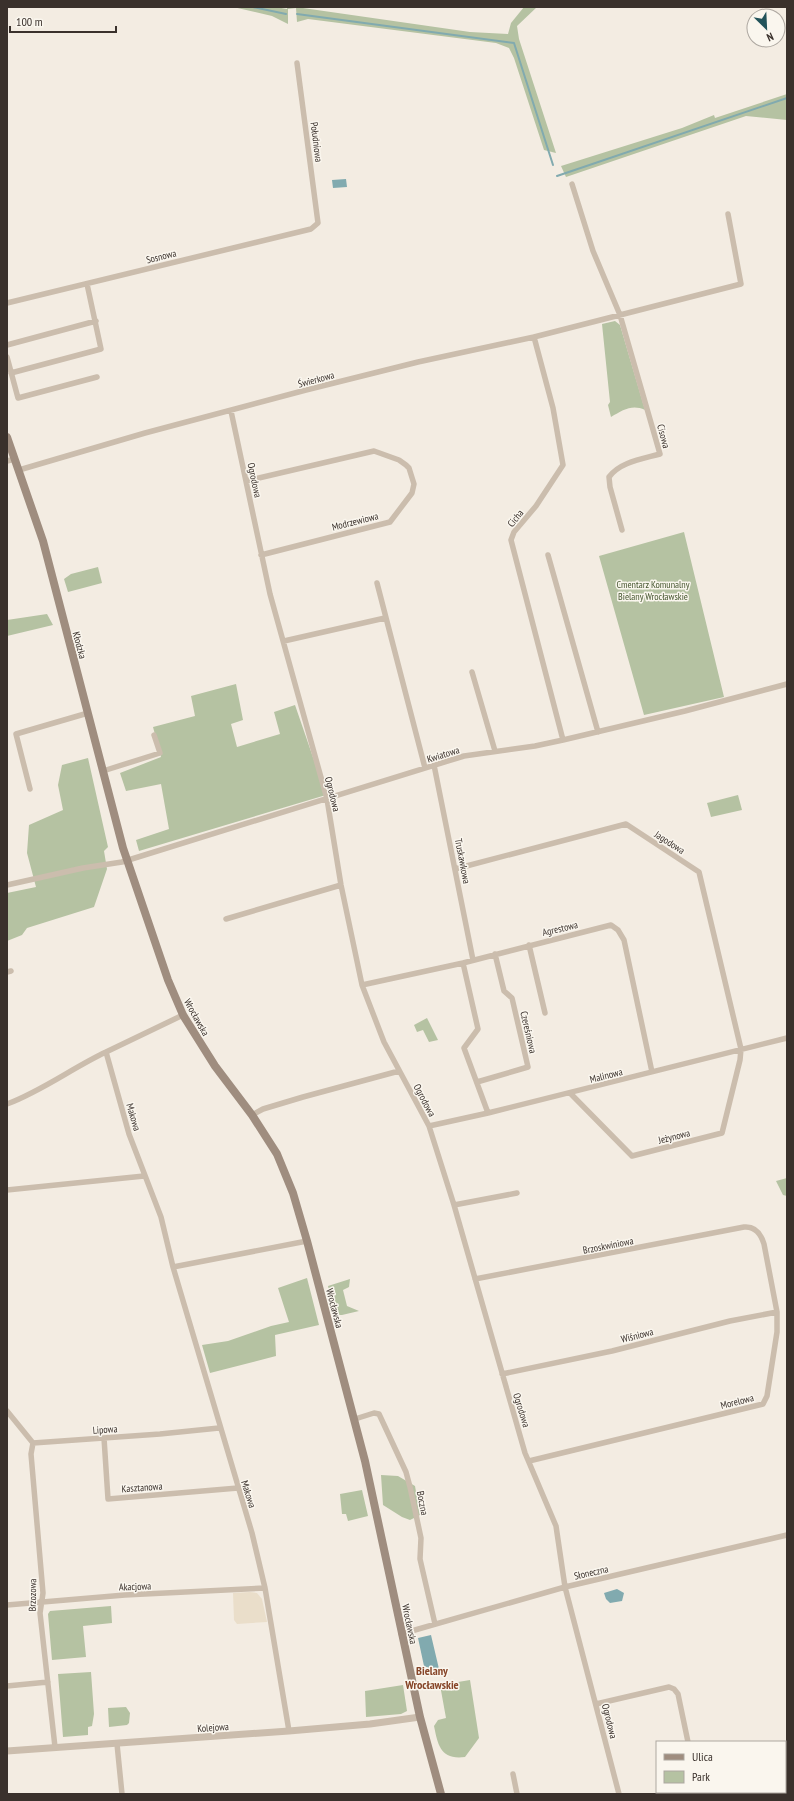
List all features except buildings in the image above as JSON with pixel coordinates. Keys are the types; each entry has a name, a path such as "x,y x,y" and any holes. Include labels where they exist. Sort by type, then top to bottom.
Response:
{"main road":[{"name":"Kłodzka","path":"7,437 11,460 19,470 43,541 127,860"},
{"name":"Wrocławska","path":"127,860 168,980 183,1015 215,1066 252,1115 277,1154 287,1176 308,1241 365,1460 401,1634 420,1717 441,1794"}],"street":[{"name":"Południowa","path":"297,63 318,223"},
{"path":"572,184 593,251 620,315"},
{"name":"Świerkowa","path":"19,470 145,433 413,363 534,337 741,284 728,214"},
{"name":"Sosnowa","path":"7,303 311,229 318,223"},
{"path":"11,373 101,349 87,284"},
{"name":"Cisowa","path":"620,315 660,454 628,463 613,471 609,477 610,487 622,530"},
{"path":"7,345 96,321"},
{"name":"Cicha","path":"534,337 553,408 563,465 536,506 514,532 511,540 563,740"},
{"path":"7,357 18,398 97,377"},
{"name":"Ogrodowa","path":"231,411 261,554 327,799 341,885 362,985 373,1016 399,1071 429,1126 454,1205 502,1374 529,1461 556,1526 565,1586 619,1794"},
{"name":"Modrzewiowa","path":"246,481 374,450 399,460 406,465 409,468 414,484 412,492 390,522 261,554"},
{"path":"548,555 598,732"},
{"path":"377,583 385,618 426,768"},
{"path":"284,641 385,618"},
{"path":"472,672 495,751"},
{"name":"Kwiatowa","path":"7,885 127,860 464,756 535,746 563,740 685,711 787,684"},
{"path":"30,789 16,734 88,713"},
{"path":"103,771 160,753 154,735"},
{"name":"Truskawkowa","path":"434,765 473,960"},
{"name":"Jagodowa","path":"455,869 626,824 699,872 741,1049"},
{"path":"226,919 341,885"},
{"name":"Agrestowa","path":"362,985 473,960 611,925 618,930 624,940 652,1072"},
{"path":"529,945 545,1013"},
{"name":"Czereśniowa","path":"477,1082 528,1067 512,998 504,991 495,954"},
{"path":"463,962 478,1029 464,1048 488,1113"},
{"path":"7,1104 20,1099 81,1064 183,1015"},
{"name":"Malinowa","path":"429,1126 570,1093 787,1038"},
{"name":"Jeżynowa","path":"570,1093 632,1156 722,1133 740,1060 741,1049"},
{"name":"Makowa","path":"106,1052 129,1134 160,1217 219,1428 252,1533 265,1588 289,1731"},
{"path":"252,1115 275,1105 399,1071"},
{"path":"7,1190 144,1176"},
{"path":"454,1205 517,1193"},
{"name":"Morelowa","path":"529,1461 763,1404 768,1396 777,1332 777,1312 762,1237 751,1226 744,1227"},
{"name":"Brzoskwiniowa","path":"475,1279 744,1227"},
{"path":"173,1267 308,1241"},
{"name":"Wiśniowa","path":"502,1374 612,1351 730,1321 777,1312"},
{"path":"7,1411 33,1443"},
{"name":"Boczna","path":"354,1419 379,1414 406,1472 420,1538 420,1559 435,1624"},
{"name":"Lipowa","path":"33,1443 219,1428"},
{"name":"Kasztanowa","path":"104,1438 108,1499 238,1488"},
{"name":"Brzozowa","path":"33,1443 31,1454 43,1593 40,1613 55,1748"},
{"name":"Słoneczna","path":"401,1634 565,1586 787,1535"},
{"name":"Akacjowa","path":"7,1605 125,1595 265,1588"},
{"path":"7,1686 48,1682"},
{"path":"596,1704 669,1687 674,1689 678,1694 688,1741"},
{"name":"Kolejowa","path":"7,1751 289,1731 370,1724 420,1717"},
{"path":"117,1744 122,1794"},
{"path":"513,1774 517,1794"}],"green space":[{"path":"233,7 276,7 287,9 287,7 296,7 470,32 508,34 511,23 524,7 537,7 517,26 519,39 556,153 544,150 514,58 509,48 496,43 308,19 297,22 296,8 288,9 288,24 272,16"},
{"path":"787,94 787,120 746,116 566,177 561,166 682,128 714,115 715,118"},
{"path":"615,321 620,325 645,410 640,408 632,408 624,410 611,417 608,405 610,402 602,324"},
{"name":"Cmentarz Komunalny Bielany Wrocławskie","path":"684,532 724,697 644,715 599,556"},
{"path":"98,567 102,583 68,592 64,579 71,574"},
{"path":"47,614 53,625 7,636 7,620"},
{"path":"236,684 243,720 231,724 237,747 280,734 274,712 295,705 326,795 139,851 136,840 169,829 161,784 126,791 120,773 161,757 153,727 195,716 191,696"},
{"path":"88,758 108,847 104,851 107,869 94,907 27,928 22,935 7,941 7,893 36,887 27,853 29,825 63,810 58,785 62,765"},
{"path":"738,795 742,810 711,817 707,803"},
{"path":"427,1018 438,1040 429,1042 423,1030 417,1032 414,1025"},
{"path":"787,1178 787,1196 783,1195 776,1181"},
{"path":"307,1278 319,1325 275,1335 276,1356 210,1373 202,1345 228,1341 271,1326 289,1322 278,1288"},
{"path":"350,1279 349,1287 343,1290 347,1306 359,1311 335,1315 328,1286"},
{"path":"381,1475 398,1476 415,1486 420,1515 410,1520 402,1517 383,1505"},
{"path":"362,1490 368,1516 348,1521 346,1514 342,1514 340,1494"},
{"path":"111,1606 112,1623 83,1626 86,1657 52,1660 48,1614 50,1611"},
{"path":"91,1672 94,1714 92,1726 88,1727 88,1735 63,1737 58,1674"},
{"path":"470,1680 479,1738 465,1757 451,1756 446,1754 439,1745 434,1726 438,1720 446,1718 440,1685"},
{"path":"403,1685 407,1711 401,1714 366,1717 365,1691"},
{"path":"126,1707 130,1713 129,1723 127,1725 109,1727 108,1708"}],"shaded area":[{"path":"233,1593 257,1593 262,1599 267,1622 237,1624 234,1620"}],"water":[{"path":"346,179 347,187 333,188 332,180"},
{"path":"617,1589 624,1593 622,1601 610,1603 606,1599 604,1593"},
{"path":"431,1635 439,1669 434,1670 424,1666 418,1638"}],"waterway":[{"path":"253,7 286,14"},
{"path":"297,14 514,43 553,165"},
{"path":"557,176 787,98"}],"district":[{"name":"Bielany Wrocławskie","path":"432,1678"}]}
